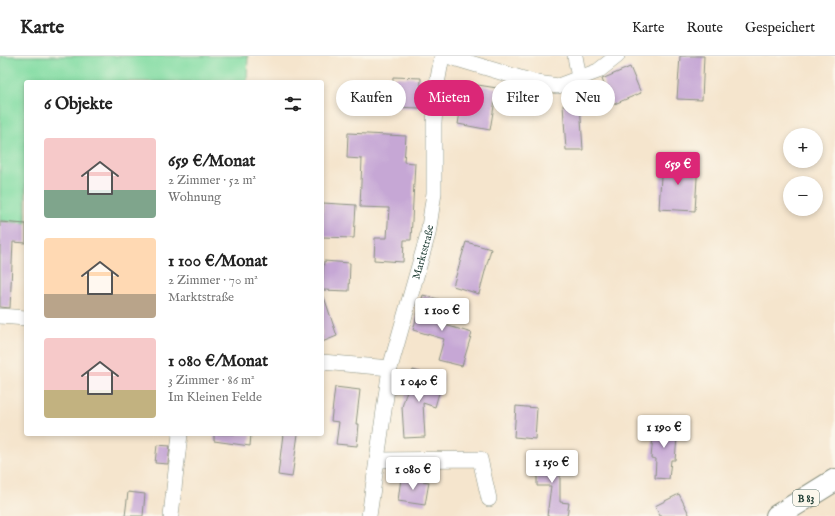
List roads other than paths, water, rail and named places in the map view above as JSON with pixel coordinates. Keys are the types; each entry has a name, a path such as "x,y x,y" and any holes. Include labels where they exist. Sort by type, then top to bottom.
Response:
{"main road":[{"name":"B 83","path":"777,516 835,480"}],"street":[{"name":"Marktstraße","path":"368,516 390,368 428,234 434,193 434,123 437,84 442,56"},
{"path":"447,56 537,83 558,86 598,71 617,56"},
{"path":"575,56 579,78"},
{"path":"0,316 24,318"},
{"path":"324,362 390,368"},
{"path":"171,516 180,436"},
{"path":"377,460 480,459 489,499"}]}
